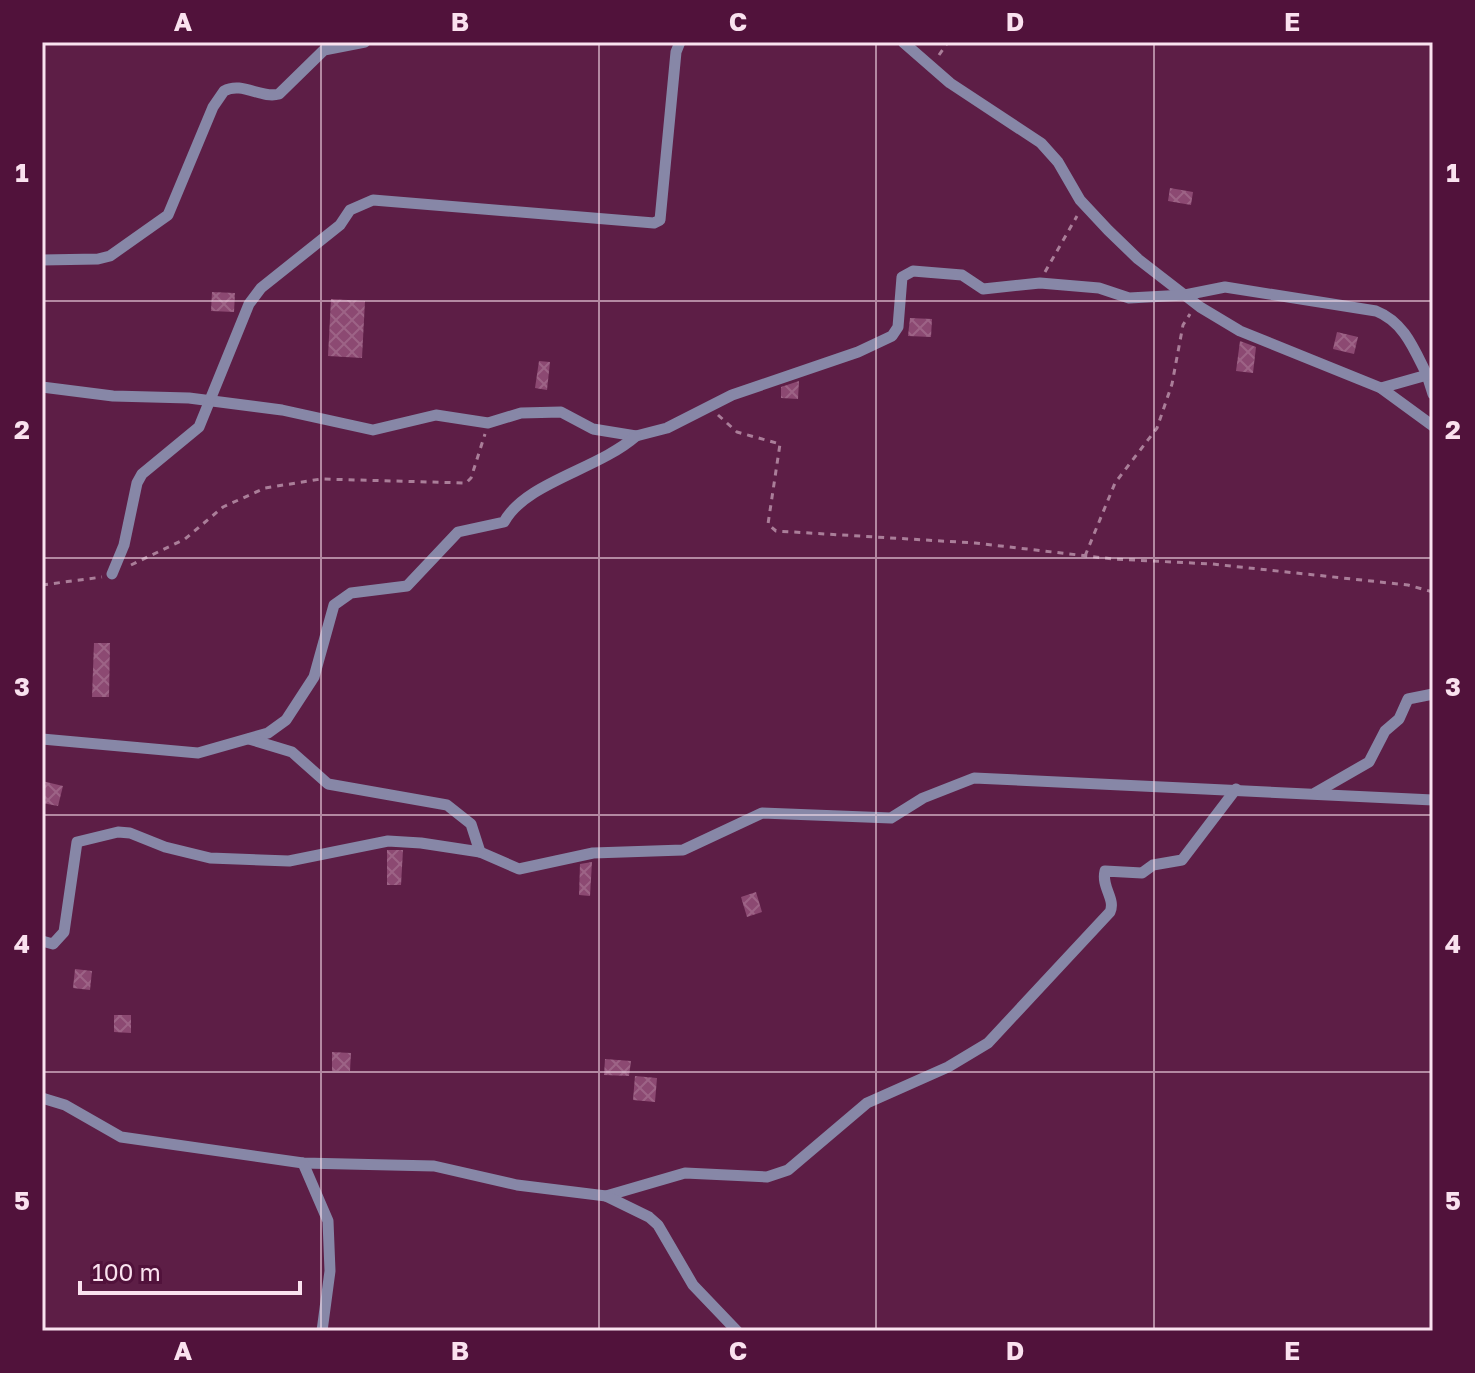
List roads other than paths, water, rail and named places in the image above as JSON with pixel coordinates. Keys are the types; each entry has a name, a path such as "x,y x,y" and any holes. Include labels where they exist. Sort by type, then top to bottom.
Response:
{"street":[{"path":"42,260 110,256 168,215 213,107 224,91 238,87 270,96 279,94 324,50 365,42"},
{"path":"112,574 124,545 137,483 142,474 191,436 210,401 234,333 261,288 362,203 373,200 654,223 660,220 676,52 680,42"},
{"path":"903,42 950,83 1041,143 1058,162 1080,200 1138,259 1200,307 1240,331 1381,388 1433,426"},
{"path":"42,387 282,410 373,430 436,415 488,423 521,413 561,412 593,429 636,436 667,428 711,406 858,352 892,336 898,327 902,277 906,272 962,275 983,289 1040,283 1099,288 1129,298 1185,295 1225,287 1376,311 1387,316 1404,332 1430,374 1433,394"},
{"path":"1381,388 1430,374"},
{"path":"42,739 198,753 280,726 314,677 334,605 342,598 351,593 407,586 458,532 504,522 509,510 540,489 610,457 636,436"},
{"path":"1315,793 1369,762 1385,731 1399,719 1408,699 1433,694"},
{"path":"248,738 292,752 328,784 447,805 471,824 480,852"},
{"path":"42,941 53,944 64,932 77,842 130,833 165,847 210,858 289,861 388,841 480,852 519,869 593,853 683,850 762,813 891,818 923,798 967,779 1433,800"},
{"path":"606,1196 685,1173 779,1175 867,1103 988,1043 1110,912 1112,902 1104,881 1105,871 1142,873 1153,865 1182,860 1236,789"},
{"path":"42,1098 75,1110 121,1137 303,1163 434,1166 517,1185 606,1196 649,1217 658,1225 680,1268 737,1331"},
{"path":"303,1163 328,1221 330,1271 322,1331"}]}
